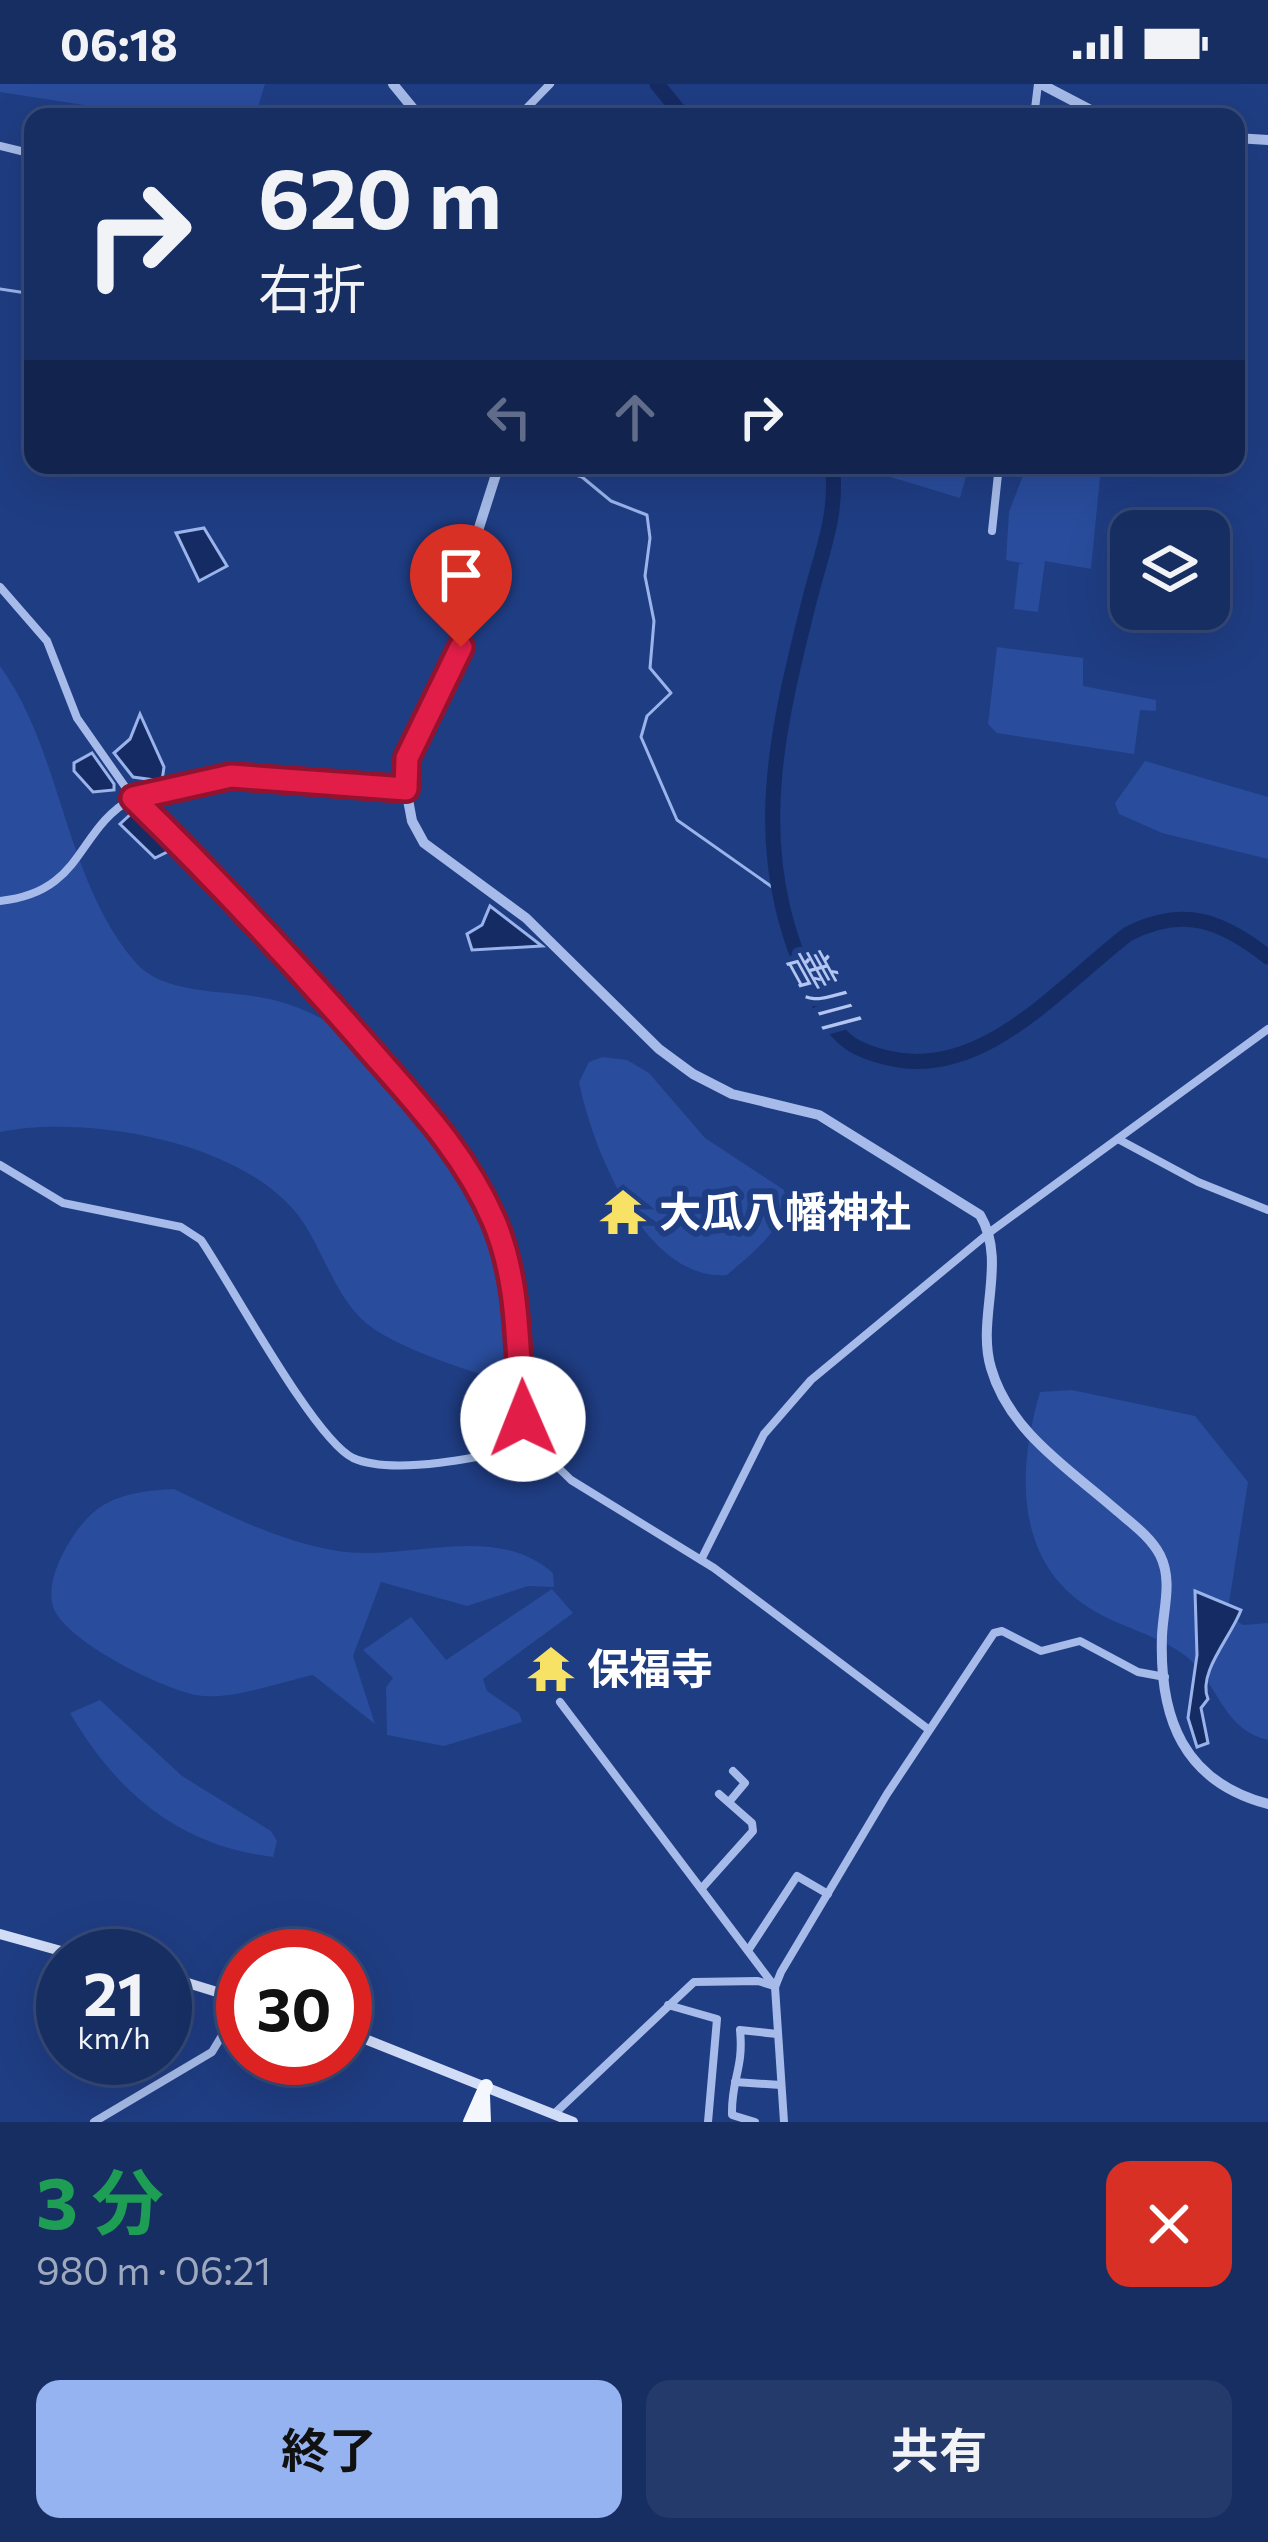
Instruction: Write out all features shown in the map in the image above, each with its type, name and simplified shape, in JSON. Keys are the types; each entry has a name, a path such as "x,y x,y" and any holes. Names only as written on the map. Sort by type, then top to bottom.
{"highway":[{"path":"470,2122 484,2091"},
{"path":"484,2091 484,2122"}],"main road":[{"path":"0,1934 36,1944"},
{"path":"372,2043 484,2091 573,2122"}],"street":[{"path":"393,84 413,108"},
{"path":"527,108 550,84"},
{"path":"1040,84 1084,108"},
{"path":"496,474 476,537 461,647 407,758 412,821 424,843 526,918 659,1048 732,1094 819,1115 980,1215 990,1232 990,1365 1012,1419 1159,1553 1166,1572 1165,1677 1176,1728 1193,1766 1226,1790 1268,1804"},
{"path":"992,531 998,474"},
{"path":"0,587 47,641 77,718 133,798 220,883 456,1151 495,1223 505,1253 519,1319 523,1419 535,1445 571,1480 700,1560 928,1729"},
{"path":"0,901 30,898 67,874 133,798 231,776 406,789"},
{"path":"700,1560 780,1412 990,1232 1268,1029"},
{"path":"1117,1138 1198,1182 1268,1210"},
{"path":"0,1165 82,1210 190,1231 233,1287 324,1432 354,1458 391,1465 535,1445"},
{"path":"784,2122 775,1987 928,1729 998,1631 1041,1651 1080,1641 1138,1672 1165,1677"},
{"path":"560,1702 775,1987"},
{"path":"729,1802 746,1783 733,1771"},
{"path":"702,1888 753,1831 752,1823 719,1794"},
{"path":"749,1949 797,1876 827,1894"},
{"path":"554,2114 694,1982 708,1979 775,1987"},
{"path":"667,2004 717,2019 707,2122"},
{"path":"755,2122 732,2115 735,2082 744,2066 740,2030 777,2033"},
{"path":"94,2122 216,2045"},
{"path":"735,2082 782,2085"}],"shaded area":[{"path":"0,84 265,84 258,108 103,108 0,92"},
{"path":"881,474 967,474 960,498"},
{"path":"1024,474 1100,477 1091,569 1045,561 1038,612 1014,609 1019,564 1025,564 1006,560 1009,512"},
{"path":"204,528 227,566 199,581 176,533"},
{"path":"997,647 1083,658 1083,686 1156,700 1156,711 1140,710 1134,754 997,733 988,724"},
{"path":"0,666 38,737 93,894 136,963 164,982 274,1000 314,1015 387,1065 447,1134 492,1212 513,1267 520,1318 518,1386 417,1351 366,1323 338,1288 303,1222 278,1194 245,1172 207,1154 120,1131 36,1127 0,1132"},
{"path":"140,714 164,767 162,781 133,777 114,753 130,739"},
{"path":"92,753 114,790 93,792 74,771 74,763"},
{"path":"1145,761 1268,797 1268,859 1162,833 1119,814 1115,803"},
{"path":"133,812 171,850 155,858 120,824"},
{"path":"490,906 542,946 472,950 467,934 482,925"},
{"path":"602,1057 627,1060 649,1073 705,1138 784,1190 776,1226 727,1275 698,1271 671,1257 627,1206 596,1141 579,1082 589,1062"},
{"path":"1072,1390 1195,1416 1248,1482 1229,1603 1233,1618 1243,1625 1268,1623 1268,1740 1240,1726 1187,1657 1096,1612 1049,1569 1028,1514 1027,1453 1040,1392"},
{"path":"174,1489 274,1534 338,1551 504,1549 553,1573 554,1587 528,1586 467,1606 381,1582 353,1656 375,1724 313,1675 229,1695 187,1693 144,1676 78,1636 54,1609 51,1597 62,1556 95,1511 122,1497"},
{"path":"552,1589 573,1613 483,1679 487,1691 519,1713 522,1722 444,1746 387,1735 386,1687 393,1678 363,1650 411,1617 446,1660"},
{"path":"1195,1591 1241,1610 1207,1678 1208,1699 1201,1708 1208,1743 1197,1747 1188,1718 1197,1655"},
{"path":"100,1700 182,1776 271,1831 277,1841 273,1857 208,1841 154,1810 130,1790 70,1713"}],"waterway":[{"name":"善川","path":"657,84 677,108"},
{"path":"0,289 24,293"},
{"path":"572,474 611,501 647,515 650,538 645,576 654,621 650,668 671,693 647,716 641,737 677,820 775,889"},
{"name":"善川","path":"833,474 831,516 785,707 773,809 783,909 799,960 836,1031 858,1048 888,1058 922,1061 955,1056 1017,1025 1128,934 1166,921 1184,919 1218,926 1268,957"}],"place":[{"name":"大瓜八幡神社","path":"623,1212"},
{"name":"保福寺","path":"551,1669"}],"route":[{"path":"461,647 407,758 406,789 231,776 133,798 220,883 456,1151 495,1223 505,1253 519,1319 523,1419"}]}
